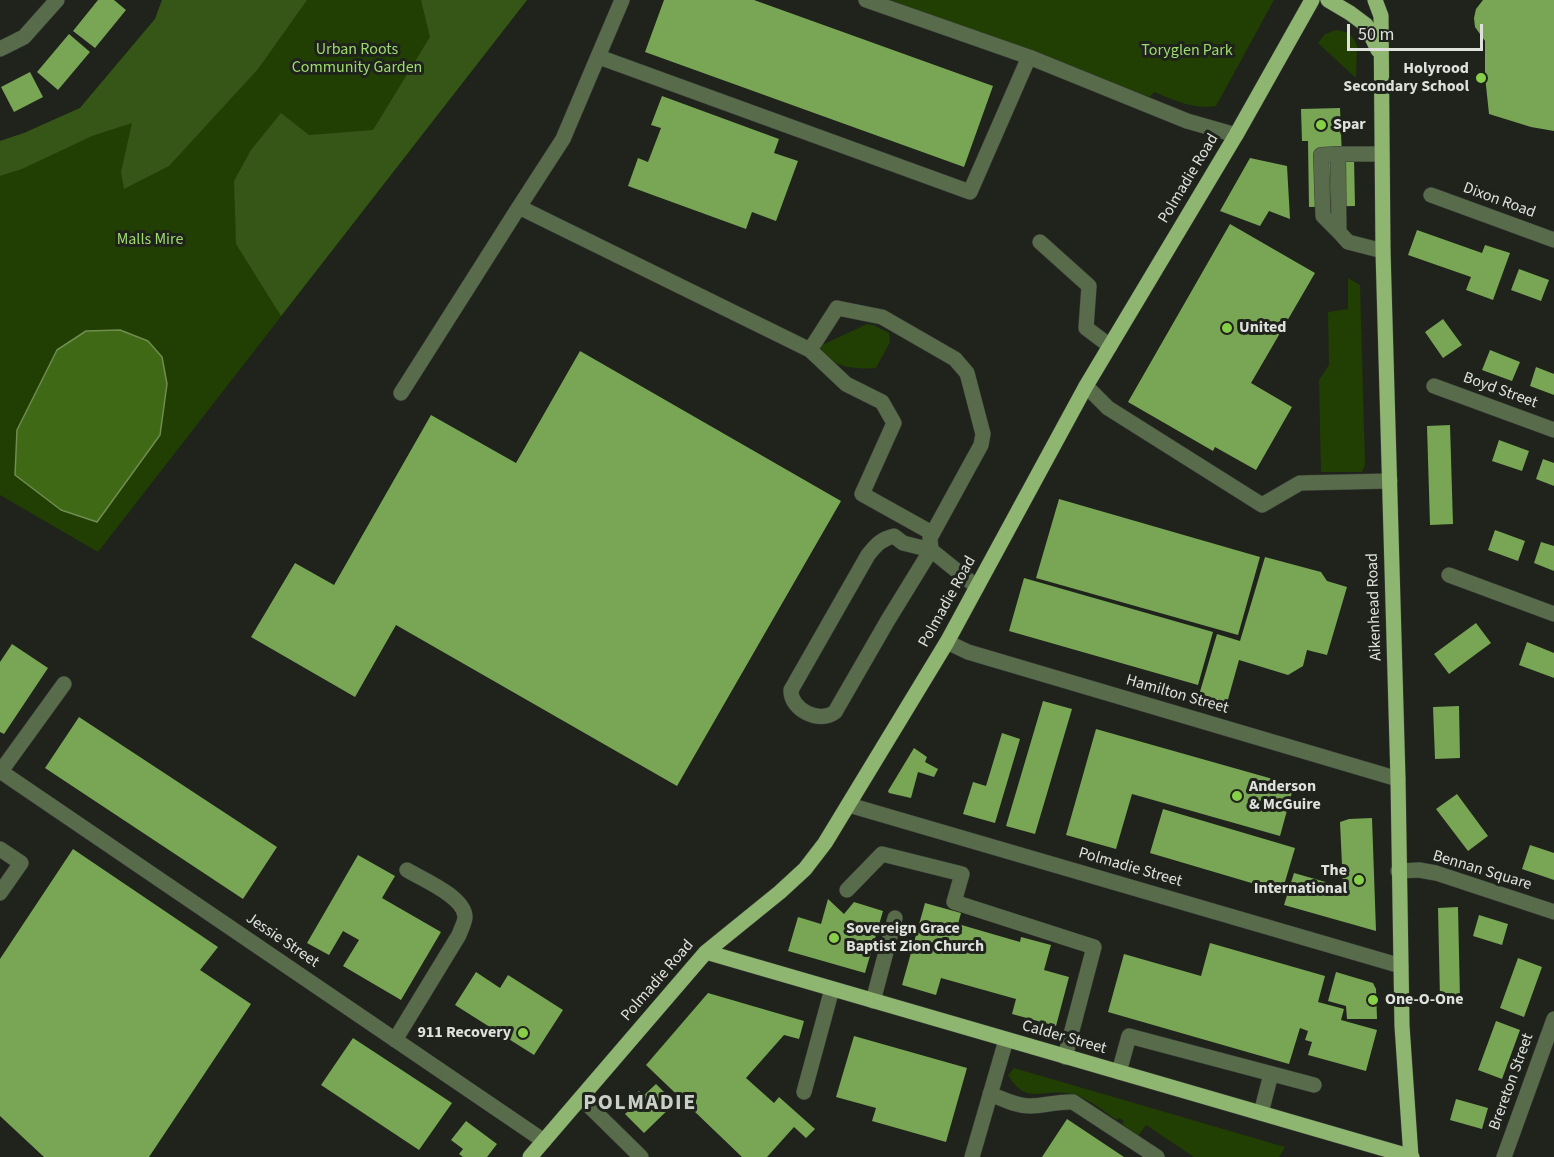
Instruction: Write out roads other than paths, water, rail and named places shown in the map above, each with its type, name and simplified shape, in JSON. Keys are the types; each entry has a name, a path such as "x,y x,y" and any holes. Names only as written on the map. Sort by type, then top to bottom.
{"main road":[{"name":"Polmadie Road","path":"530,1157 706,952 756,914 805,869 825,843 947,642 1086,386 1236,135 1312,0"},
{"name":"Aikenhead Road","path":"1328,0 1366,25 1380,56"},
{"name":"Aikenhead Road","path":"1375,0 1380,16 1383,251 1398,779 1402,1026 1411,1157"},
{"name":"Calder Street","path":"706,952 1411,1157"}],"street":[{"path":"0,49 24,37 57,0"},
{"path":"401,393 563,139 622,0"},
{"path":"866,0 1029,57 1158,111 1236,135"},
{"path":"599,57 970,192 1029,57"},
{"path":"1381,154 1338,154 1339,232 1348,242 1383,251"},
{"name":"Dixon Road","path":"1431,195 1554,240"},
{"path":"519,207 810,350 846,384 882,402 894,423 862,494 932,533"},
{"path":"1040,242 1089,286 1086,328 1110,346"},
{"path":"810,350 837,308 882,317 955,359 967,373 983,434 981,445 932,533 931,550 835,712 829,717 815,717 793,702 791,690 868,555 884,538 894,536 903,543 931,550 978,587"},
{"path":"1086,386 1108,408 1262,505 1299,483 1390,481"},
{"name":"Boyd Street","path":"1434,386 1554,430"},
{"path":"1449,575 1554,614"},
{"name":"Hamilton Street","path":"947,642 968,652 1398,779"},
{"path":"0,771 64,684"},
{"name":"Jessie Street","path":"0,771 544,1141"},
{"name":"Polmadie Street","path":"849,805 1401,966"},
{"path":"0,849 21,863 0,893"},
{"path":"847,890 882,854 962,874 954,902 1094,947 1065,1057"},
{"path":"395,1040 459,934 466,918 463,906 453,897 406,870"},
{"name":"Bennan Square","path":"1398,871 1436,873 1554,912"},
{"path":"873,1001 895,918"},
{"path":"804,1092 832,989"},
{"name":"Brereton Street","path":"1504,1157 1554,1019"},
{"path":"1119,1072 1128,1036 1314,1085"},
{"path":"972,1157 1005,1040"},
{"path":"1261,1113 1271,1074"},
{"path":"990,1094 1015,1104 1030,1106 1060,1101 1073,1102 1157,1157"},
{"path":"582,1098 641,1157"}],"place":[{"name":"Holyrood Secondary School","path":"1481,78"},
{"name":"Spar","path":"1321,125"},
{"name":"United","path":"1227,328"},
{"name":"Anderson & McGuire","path":"1237,796"},
{"name":"The International","path":"1359,880"},
{"name":"Sovereign Grace Baptist Zion Church","path":"834,938"},
{"name":"One-O-One","path":"1373,1000"},
{"name":"911 Recovery","path":"523,1033"}],"district":[{"name":"POLMADIE","path":"640,1104"}],"park label":[{"name":"Toryglen Park","path":"1187,51"},
{"name":"Urban Roots Community Garden","path":"357,59"},
{"name":"Malls Mire","path":"150,240"}]}
